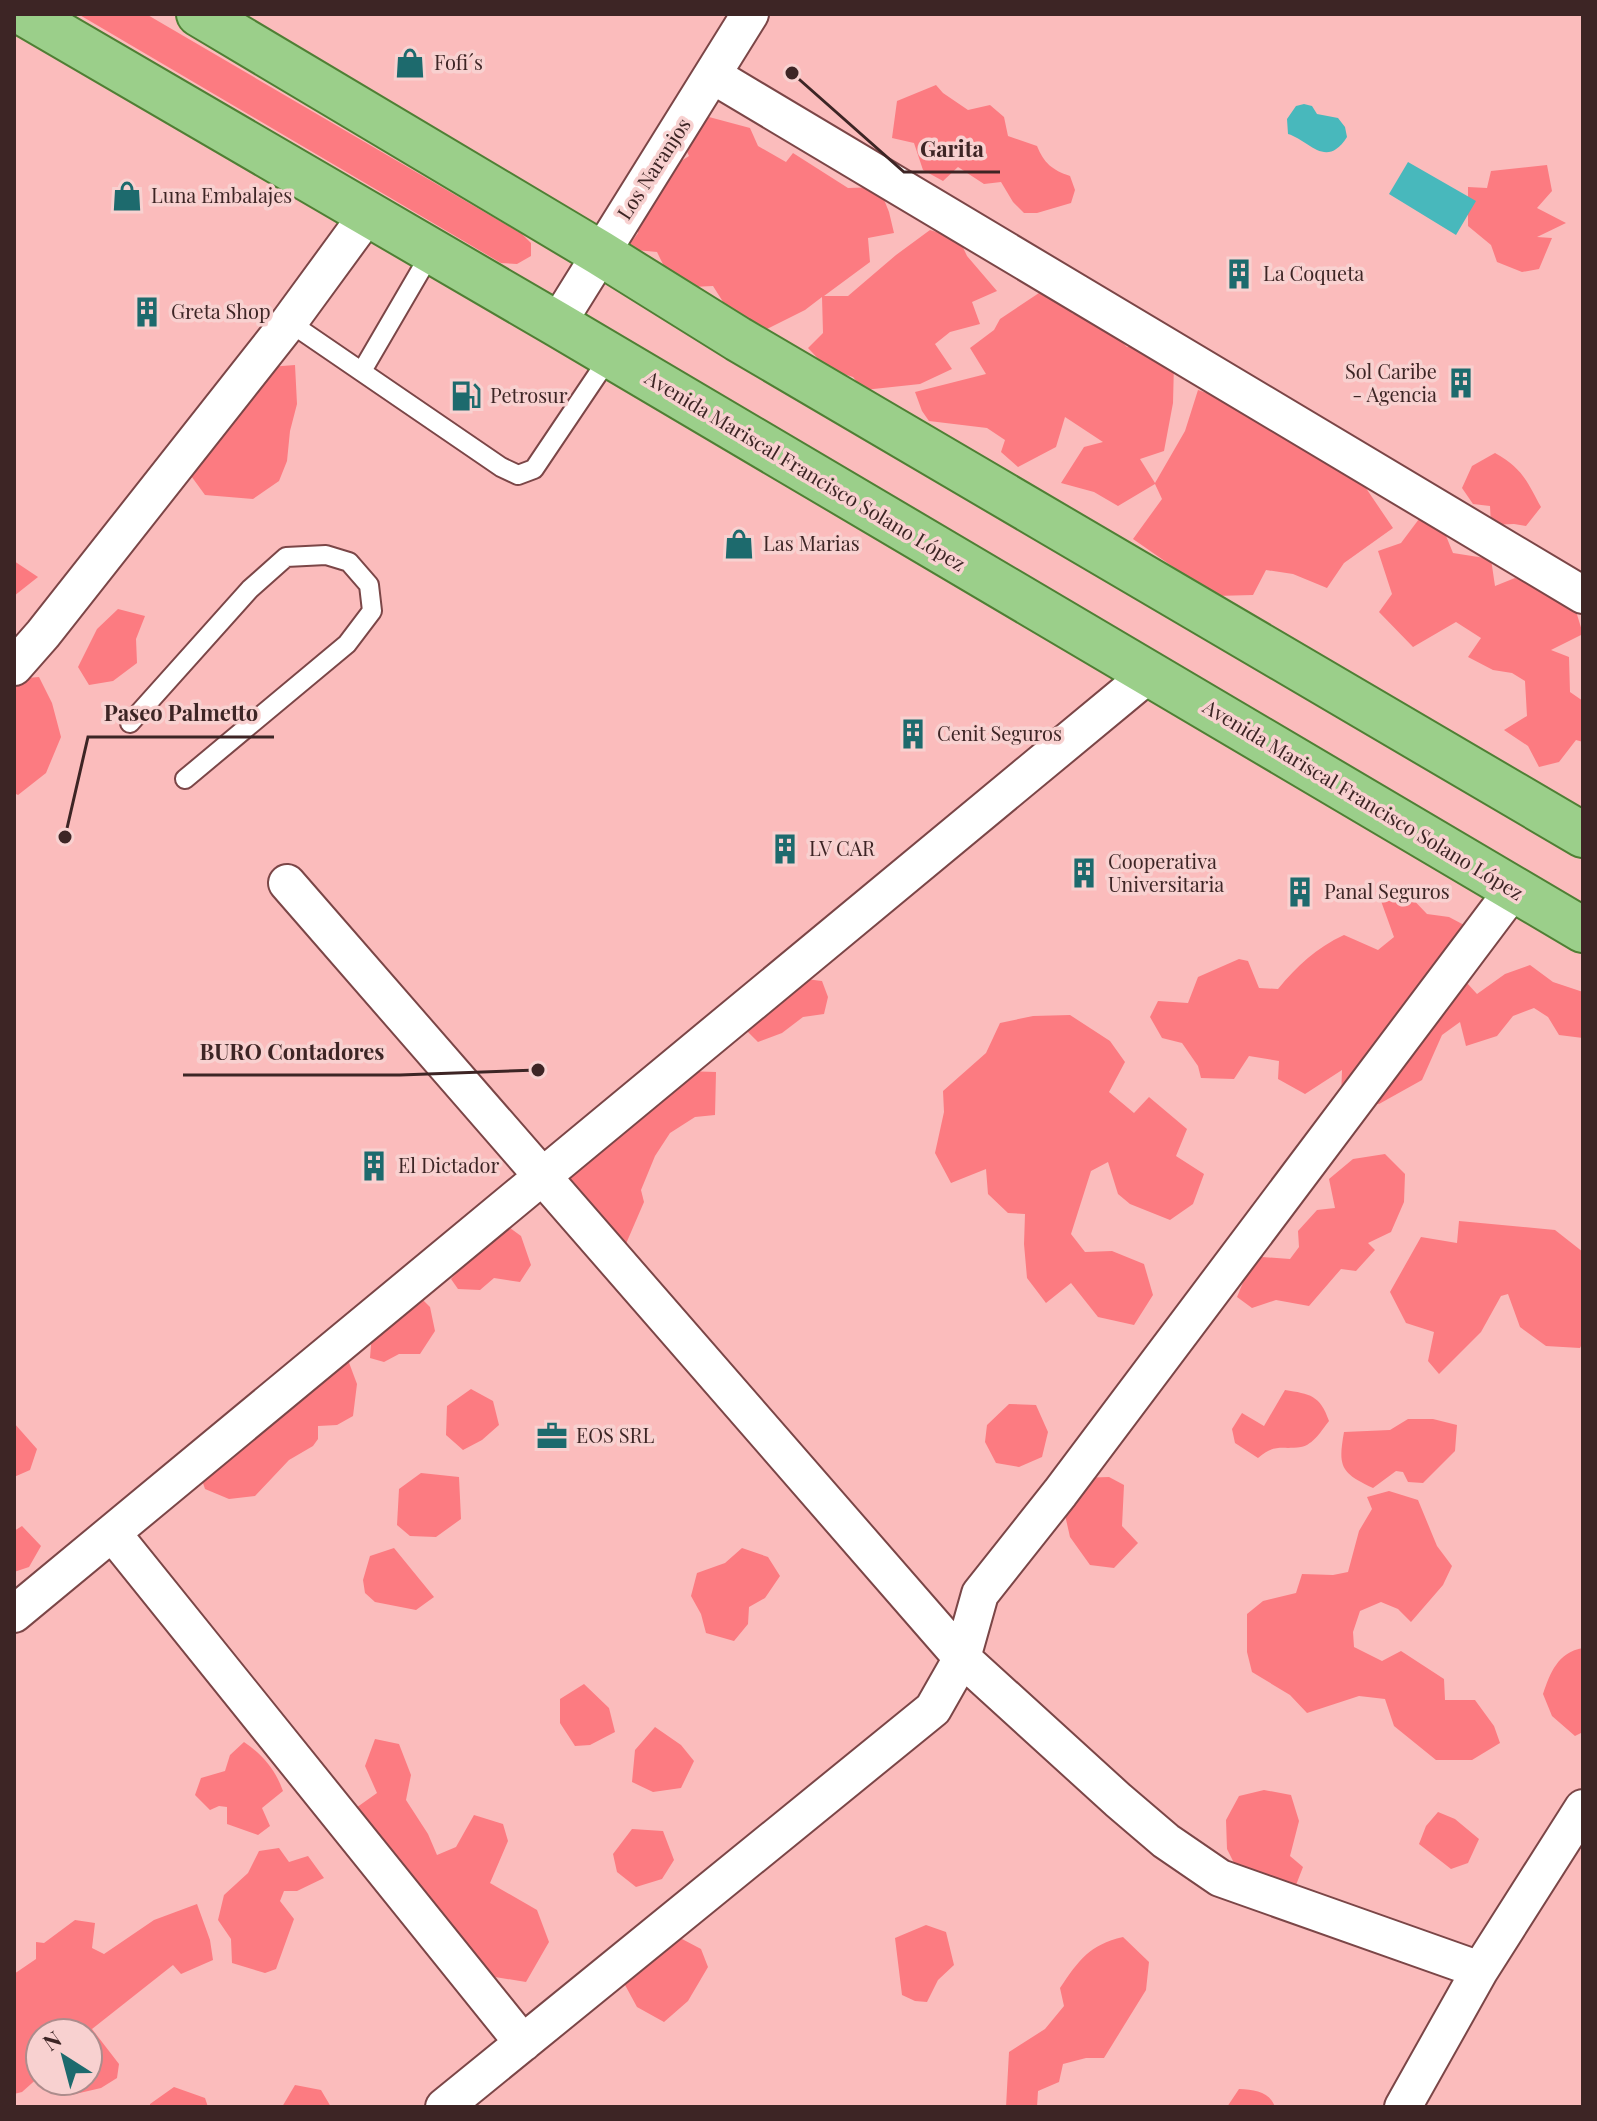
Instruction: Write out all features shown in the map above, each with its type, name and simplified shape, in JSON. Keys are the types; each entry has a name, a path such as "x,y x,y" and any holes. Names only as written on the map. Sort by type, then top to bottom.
{"main road":[{"name":"Avenida Mariscal Francisco Solano López","path":"25,14 1583,930"},
{"path":"199,14 738,339 1583,835"}],"street":[{"name":"Los Naranjos","path":"557,324 750,14"},
{"path":"714,76 1583,595"},
{"path":"14,667 289,322 368,214"},
{"path":"14,1614 1149,674"},
{"path":"287,883 962,1658 1130,1811 1166,1841 1220,1878 1480,1970"},
{"path":"444,2107 933,1709 962,1658 980,1594 1060,1493 1514,889"},
{"path":"113,1534 523,2043"},
{"path":"1403,2107 1480,1970 1583,1808"}],"lane":[{"path":"362,371 432,251"},
{"path":"289,322 501,467 518,475 534,469 610,356"},
{"path":"130,723 250,589 286,557 326,555 349,562 369,585 372,611 347,644 185,779"}],"shaded area":[{"path":"78,14 146,14 522,234 531,243 531,256 517,264 501,263"},
{"path":"936,85 968,110 990,105 1004,117 1008,136 1037,146 1049,165 1070,176 1075,190 1071,203 1037,213 1024,213 1001,182 984,184 958,167 943,181 923,170 914,143 892,138 897,101"},
{"path":"709,117 750,128 758,146 786,162 793,153 848,188 879,187 894,233 868,238 870,262 824,296 848,296 930,230 959,239 967,256 997,291 972,302 980,324 950,332 935,344 952,369 920,384 864,390 853,377 828,369 808,348 823,333 822,297 805,310 763,331 732,316 713,286 689,287 676,283 667,273 657,252 626,249 638,233 635,218 652,207 652,190 689,156 683,143"},
{"path":"1547,165 1552,191 1537,208 1566,223 1537,237 1552,238 1539,269 1522,272 1497,262 1491,245 1468,226 1468,187 1487,188 1491,171"},
{"path":"1042,291 1061,301 1073,314 1090,311 1127,347 1158,341 1174,363 1173,403 1164,451 1140,459 1155,483 1185,431 1198,390 1227,400 1355,472 1393,528 1344,563 1327,588 1293,574 1266,570 1253,595 1215,596 1133,539 1162,499 1155,484 1118,506 1094,492 1061,483 1084,447 1103,442 1065,417 1056,447 1018,467 1001,452 1005,440 987,428 929,421 915,392 986,374 970,348 994,330 1000,319"},
{"path":"295,365 297,404 287,461 279,481 253,499 205,495 186,469 256,368"},
{"path":"1495,453 1518,470 1541,507 1526,526 1491,525 1490,506 1473,504 1462,488 1472,466"},
{"path":"1422,515 1442,526 1453,553 1491,559 1495,586 1515,578 1542,584 1575,608 1583,634 1551,650 1569,657 1570,692 1583,701 1583,742 1576,740 1559,762 1539,767 1528,746 1504,730 1527,716 1525,681 1468,657 1481,638 1456,622 1413,647 1379,612 1392,594 1378,551 1401,543"},
{"path":"14,561 38,577 14,596"},
{"path":"118,609 145,616 136,639 137,663 113,681 89,685 78,667 97,629"},
{"path":"39,677 52,703 61,737 46,773 18,795 14,793 14,679"},
{"path":"1405,891 1427,914 1449,917 1481,934 1487,955 1467,983 1477,994 1505,974 1530,965 1553,982 1583,992 1583,1038 1559,1035 1548,1017 1534,1008 1513,1016 1497,1036 1466,1046 1460,1022 1442,1035 1422,1080 1379,1104 1341,1099 1342,1070 1305,1094 1278,1079 1279,1061 1249,1056 1234,1079 1201,1078 1198,1066 1182,1043 1162,1038 1150,1017 1158,1001 1188,1003 1198,977 1239,959 1248,961 1259,988 1278,989 1308,958 1344,935 1378,950 1394,937 1381,901"},
{"path":"806,979 822,981 828,997 824,1014 803,1017 782,1033 758,1042 744,1028"},
{"path":"1070,1015 1110,1041 1125,1062 1109,1092 1134,1113 1149,1097 1187,1129 1176,1156 1204,1174 1193,1204 1170,1220 1130,1204 1118,1194 1108,1162 1091,1171 1071,1234 1085,1252 1112,1251 1144,1264 1153,1295 1134,1325 1098,1317 1071,1283 1046,1303 1027,1278 1025,1214 1008,1213 988,1194 986,1169 951,1183 935,1153 944,1112 943,1091 986,1053 1000,1023 1033,1016"},
{"path":"683,1071 716,1072 715,1115 695,1117 670,1133 655,1156 641,1190 644,1202 622,1253 595,1263 576,1243 579,1229 568,1164"},
{"path":"1385,1154 1405,1174 1404,1202 1391,1232 1368,1243 1375,1250 1356,1271 1341,1269 1309,1306 1276,1300 1252,1308 1237,1297 1249,1268 1262,1257 1290,1259 1299,1247 1298,1231 1317,1210 1335,1208 1329,1179 1353,1159"},
{"path":"1459,1221 1555,1230 1583,1252 1583,1342 1580,1348 1546,1346 1520,1327 1508,1294 1501,1296 1481,1332 1439,1374 1428,1361 1434,1332 1406,1323 1390,1292 1421,1237 1457,1243"},
{"path":"502,1222 521,1236 531,1265 520,1282 494,1278 480,1290 458,1289 451,1279"},
{"path":"415,1292 430,1307 435,1331 420,1354 399,1354 384,1362 370,1358 372,1333"},
{"path":"348,1360 357,1384 353,1416 337,1425 318,1426 318,1439 313,1446 289,1460 255,1496 229,1499 205,1489 200,1474"},
{"path":"471,1389 493,1401 499,1425 482,1440 463,1450 446,1435 447,1406"},
{"path":"1285,1390 1313,1397 1322,1406 1329,1421 1317,1437 1305,1446 1274,1449 1258,1458 1235,1443 1232,1429 1242,1413 1264,1426"},
{"path":"1009,1404 1036,1405 1048,1432 1042,1457 1019,1467 996,1463 985,1442 987,1425"},
{"path":"1408,1419 1433,1419 1457,1425 1455,1451 1423,1483 1408,1482 1403,1472 1396,1471 1373,1488 1348,1473 1341,1453 1344,1432 1390,1430"},
{"path":"14,1423 37,1449 30,1470 14,1477"},
{"path":"421,1473 459,1477 461,1519 436,1537 410,1536 397,1525 399,1489"},
{"path":"1109,1477 1124,1485 1122,1526 1138,1543 1114,1568 1090,1565 1070,1537 1060,1493 1078,1478"},
{"path":"1389,1491 1418,1500 1437,1546 1452,1566 1443,1585 1411,1622 1398,1609 1381,1602 1360,1611 1353,1632 1354,1647 1382,1661 1401,1651 1444,1679 1445,1700 1475,1700 1494,1726 1500,1743 1472,1760 1436,1760 1394,1726 1385,1699 1359,1696 1307,1713 1290,1695 1252,1672 1247,1652 1247,1614 1263,1601 1296,1593 1302,1574 1348,1572 1359,1531 1372,1509 1367,1497"},
{"path":"22,1526 41,1546 29,1567 14,1572 14,1531"},
{"path":"394,1548 434,1597 416,1610 375,1602 365,1593 363,1580 370,1556"},
{"path":"742,1548 768,1557 780,1576 765,1598 749,1607 748,1624 734,1641 706,1633 701,1614 691,1596 697,1573 725,1563"},
{"path":"1583,1648 1583,1732 1575,1736 1552,1716 1543,1694 1552,1671 1561,1659"},
{"path":"584,1684 609,1708 615,1732 590,1745 575,1746 560,1723 560,1699"},
{"path":"655,1727 681,1745 694,1761 681,1788 653,1792 632,1782 635,1750"},
{"path":"375,1739 399,1744 411,1775 406,1800 428,1834 437,1855 456,1847 474,1815 503,1824 508,1841 490,1883 537,1910 549,1942 526,1982 483,1975 346,1815 377,1793 365,1766"},
{"path":"244,1742 268,1763 283,1791 262,1808 270,1826 258,1835 227,1824 227,1807 210,1810 195,1795 201,1778 225,1771 230,1755"},
{"path":"1264,1790 1291,1795 1299,1821 1290,1856 1303,1867 1296,1885 1270,1887 1239,1873 1227,1849 1226,1820 1239,1796"},
{"path":"1438,1812 1455,1819 1479,1839 1468,1863 1451,1869 1419,1844 1426,1826"},
{"path":"632,1829 663,1831 674,1860 662,1879 636,1887 617,1872 613,1854"},
{"path":"279,1848 289,1862 308,1856 324,1878 297,1891 284,1891 280,1901 294,1919 276,1969 265,1973 232,1963 231,1939 218,1920 224,1895 248,1873 259,1851"},
{"path":"197,1904 210,1940 213,1960 181,1974 173,1965 104,2020 104,2017 24,2017 24,2090 14,2094 14,1974 36,1959 36,1942 44,1943 75,1920 95,1923 92,1948 104,1954 154,1920"},
{"path":"926,1925 946,1932 954,1965 938,1980 927,2002 902,1995 895,1938"},
{"path":"665,1930 701,1949 708,1967 688,2001 664,2022 637,2007 625,1985 634,1948"},
{"path":"1123,1937 1149,1962 1146,1990 1104,2058 1086,2058 1063,2064 1059,2082 1038,2091 1037,2107 1006,2107 1009,2052 1045,2029 1064,2006 1060,1988 1086,1955 1101,1944"},
{"path":"104,2045 119,2064 117,2078 104,2086"},
{"path":"295,2085 321,2090 331,2107 282,2107"},
{"path":"174,2087 205,2098 208,2107 150,2107"},
{"path":"1239,2089 1265,2095 1275,2107 1227,2107"}],"water":[{"path":"1296,106 1312,106 1317,114 1338,118 1345,127 1347,137 1339,147 1325,152 1288,134 1287,119"},
{"path":"1408,162 1476,201 1456,235 1389,194"}],"place":[{"name":"Fofi´s","path":"410,63"},
{"name":"Garita","path":"792,73"},
{"name":"Luna Embalajes","path":"127,196"},
{"name":"La Coqueta","path":"1239,274"},
{"name":"Greta Shop","path":"147,312"},
{"name":"Sol Caribe - Agencia","path":"1461,383"},
{"name":"Petrosur","path":"466,396"},
{"name":"Las Marias","path":"739,544"},
{"name":"Cenit Seguros","path":"913,734"},
{"name":"Paseo Palmetto","path":"65,837"},
{"name":"LV CAR","path":"785,849"},
{"name":"Cooperativa Universitaria","path":"1084,873"},
{"name":"Panal Seguros","path":"1300,892"},
{"name":"BURO Contadores","path":"538,1070"},
{"name":"El Dictador","path":"374,1166"},
{"name":"EOS SRL","path":"552,1436"}]}
